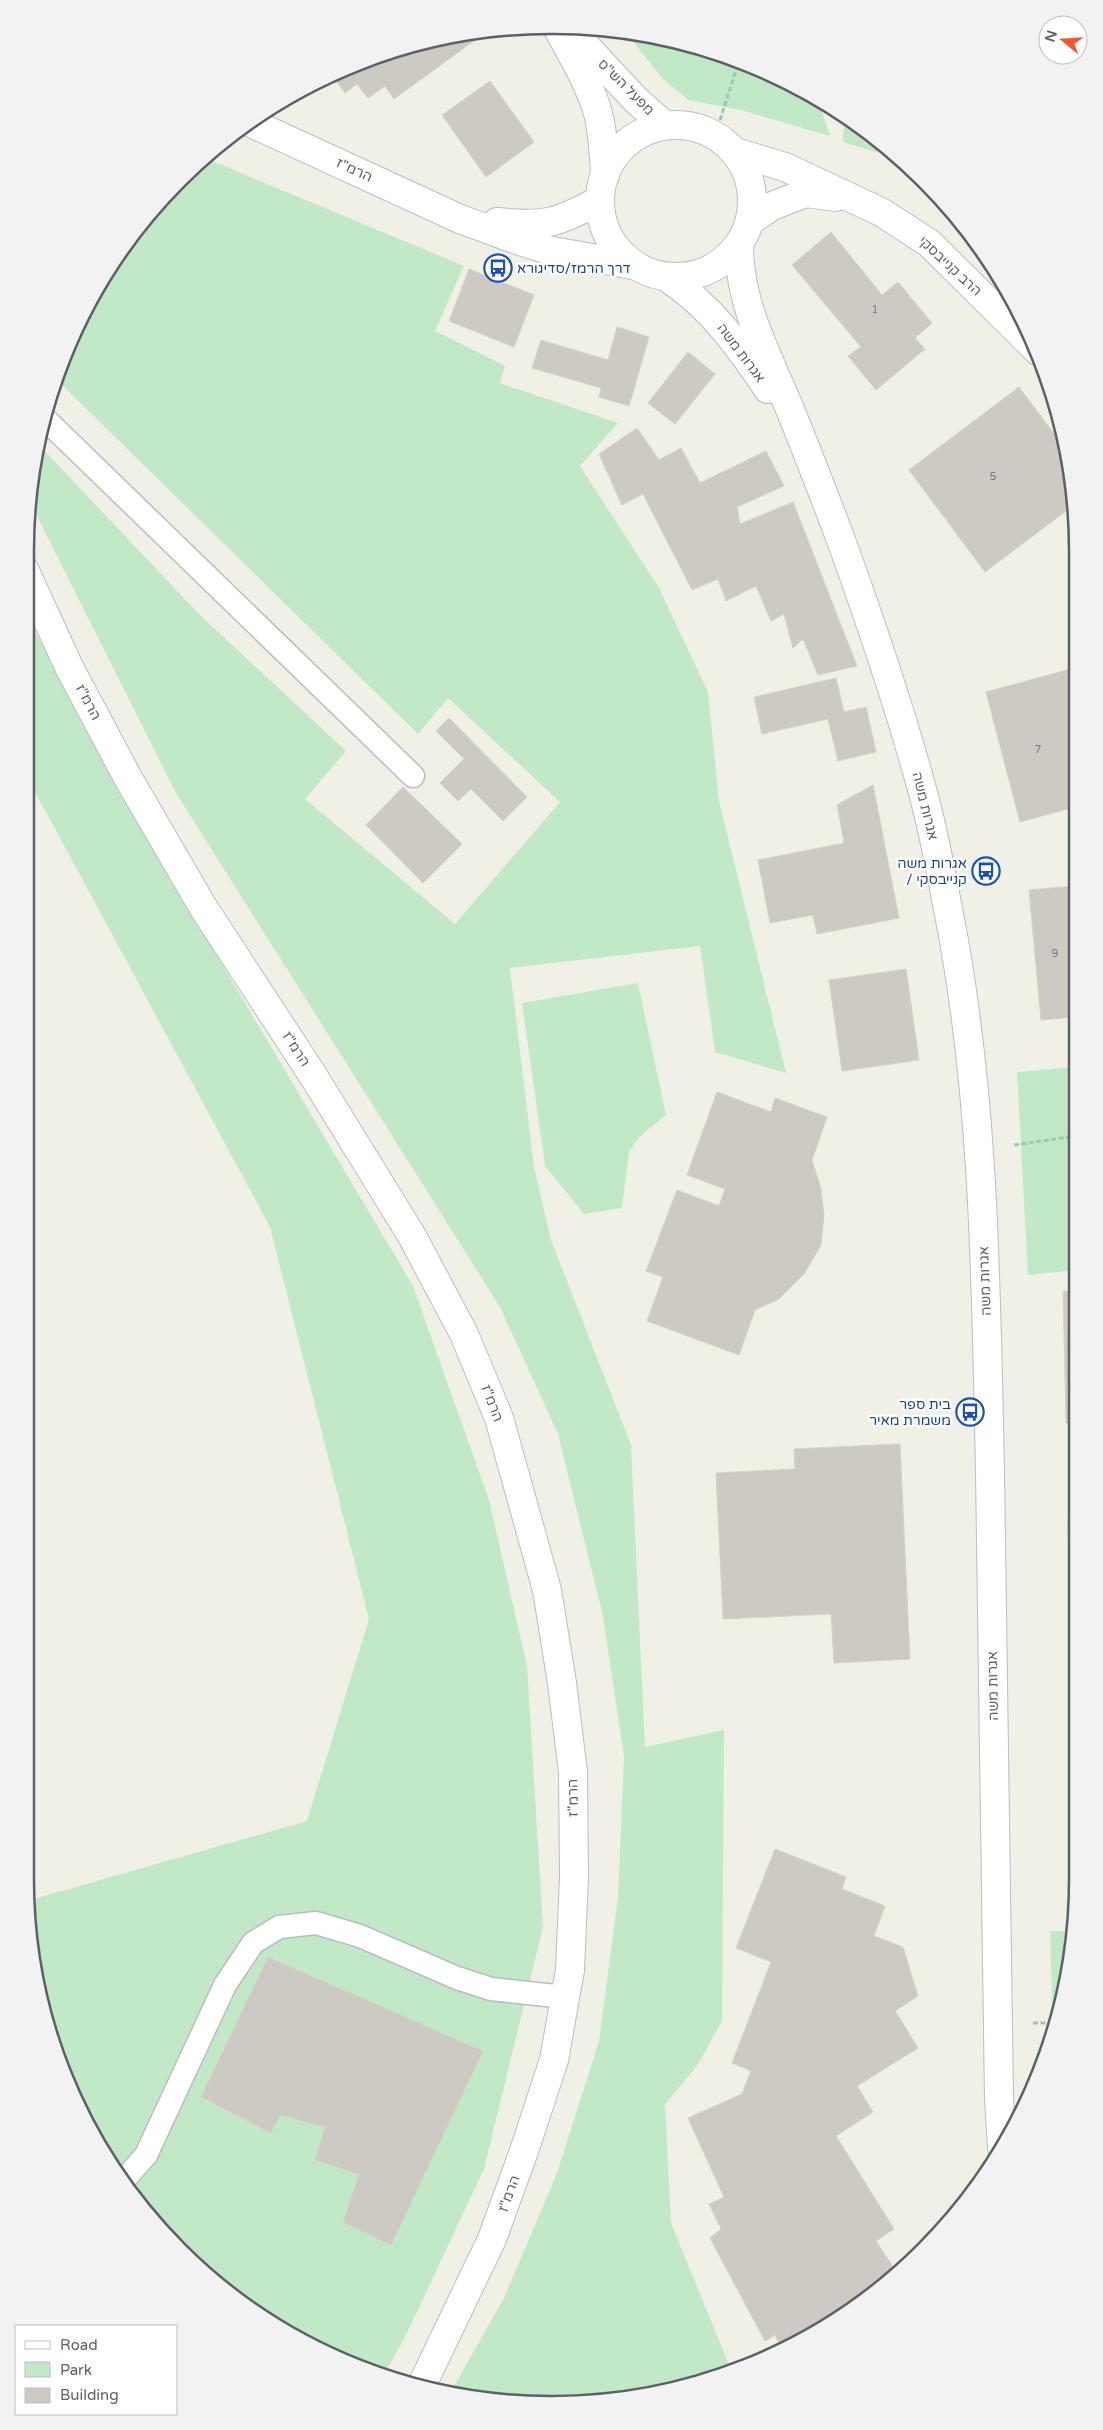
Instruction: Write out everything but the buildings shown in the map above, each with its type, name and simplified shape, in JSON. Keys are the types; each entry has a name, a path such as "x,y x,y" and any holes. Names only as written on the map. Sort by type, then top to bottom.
{"street":[{"name":"מפעל הש\"ס","path":"560,34 588,88 598,113 603,141 603,187"},
{"name":"מפעל הש\"ס","path":"575,35 635,99 664,125"},
{"path":"664,125 690,126 725,143 747,173 753,196 750,221 739,245 725,260 708,271 687,277 666,277 649,273 633,265 616,247 604,225 603,187 618,151 639,134 664,125"},
{"name":"הרמ\"ז","path":"257,126 460,219 552,251 633,265"},
{"name":"הרב קנייבסקי","path":"725,143 785,167 881,212 929,243 1022,336"},
{"name":"הרמ\"ז","path":"460,219 531,226 563,220 603,187"},
{"name":"הרב קנייבסקי","path":"750,221 772,206 806,193 850,198"},
{"name":"אגרות משה","path":"739,245 739,267 744,296 753,324 802,440 840,538 891,684 925,798 950,920 964,1010 980,1149 986,1298 999,2100 1001,2135"},
{"name":"אגרות משה","path":"666,277 688,291 707,309 744,353 802,440"},
{"name":"הרמ\"ז","path":"34,590 83,693 128,778 203,907 314,1077 412,1236 464,1334 499,1418 547,1590 562,1683 573,1772 574,1876 570,1970 554,2060 524,2152 492,2239 425,2381"},
{"name":"הרמ\"ז","path":"412,2377 451,2327"}],"lane":[{"path":"50,423 413,776"},
{"path":"128,2176 146,2155 225,1985 253,1943 278,1927 316,1923 360,1936 457,1978 491,1989 565,1997"}],"path":[{"path":"725,143 738,68"},
{"path":"980,1149 1069,1137"}],"green space":[{"path":"632,40 686,51 718,61 780,87 821,110 830,136 741,110 688,100 663,79"},
{"path":"844,124 878,150 876,152 843,142"},
{"path":"212,161 464,266 435,331 505,366 500,383 618,423 580,466 659,588 708,692 719,801 786,1073 715,1052 700,946 510,968 534,1167 551,1240 631,1445 645,1747 724,1730 722,2021 697,2066 665,2104 671,2223 729,2365 686,2379 619,2392 552,2396 518,2395 454,2387 504,2298 557,2173 599,2041 618,1897 624,1757 603,1616 558,1434 500,1307 176,793 36,512 44,450 201,616 346,751 305,799 455,924 560,802 448,698 418,734 61,384 87,323 121,264 162,210 185,185"},
{"path":"34,630 226,971 413,1286 489,1500 527,1666 543,1927 484,2169 407,2333 387,2370 323,2343 264,2309 210,2268 162,2220 121,2166 103,2137 73,2077 51,2013 38,1946 35,1899 307,1821 369,1619 270,1227 34,790"},
{"path":"638,983 666,1115 640,1136 629,1152 622,1208 584,1214 545,1166 522,1003"},
{"path":"1069,1068 1069,1271 1028,1275 1017,1072"},
{"path":"1050,1931 1066,1931 1065,1946 1052,2011"}],"place":[{"name":"דרך הרמז/סדיגורא","path":"498,268"},
{"name":"אגרות משה / קנייבסקי","path":"986,871"},
{"name":"בית ספר משמרת מאיר","path":"970,1412"}]}
